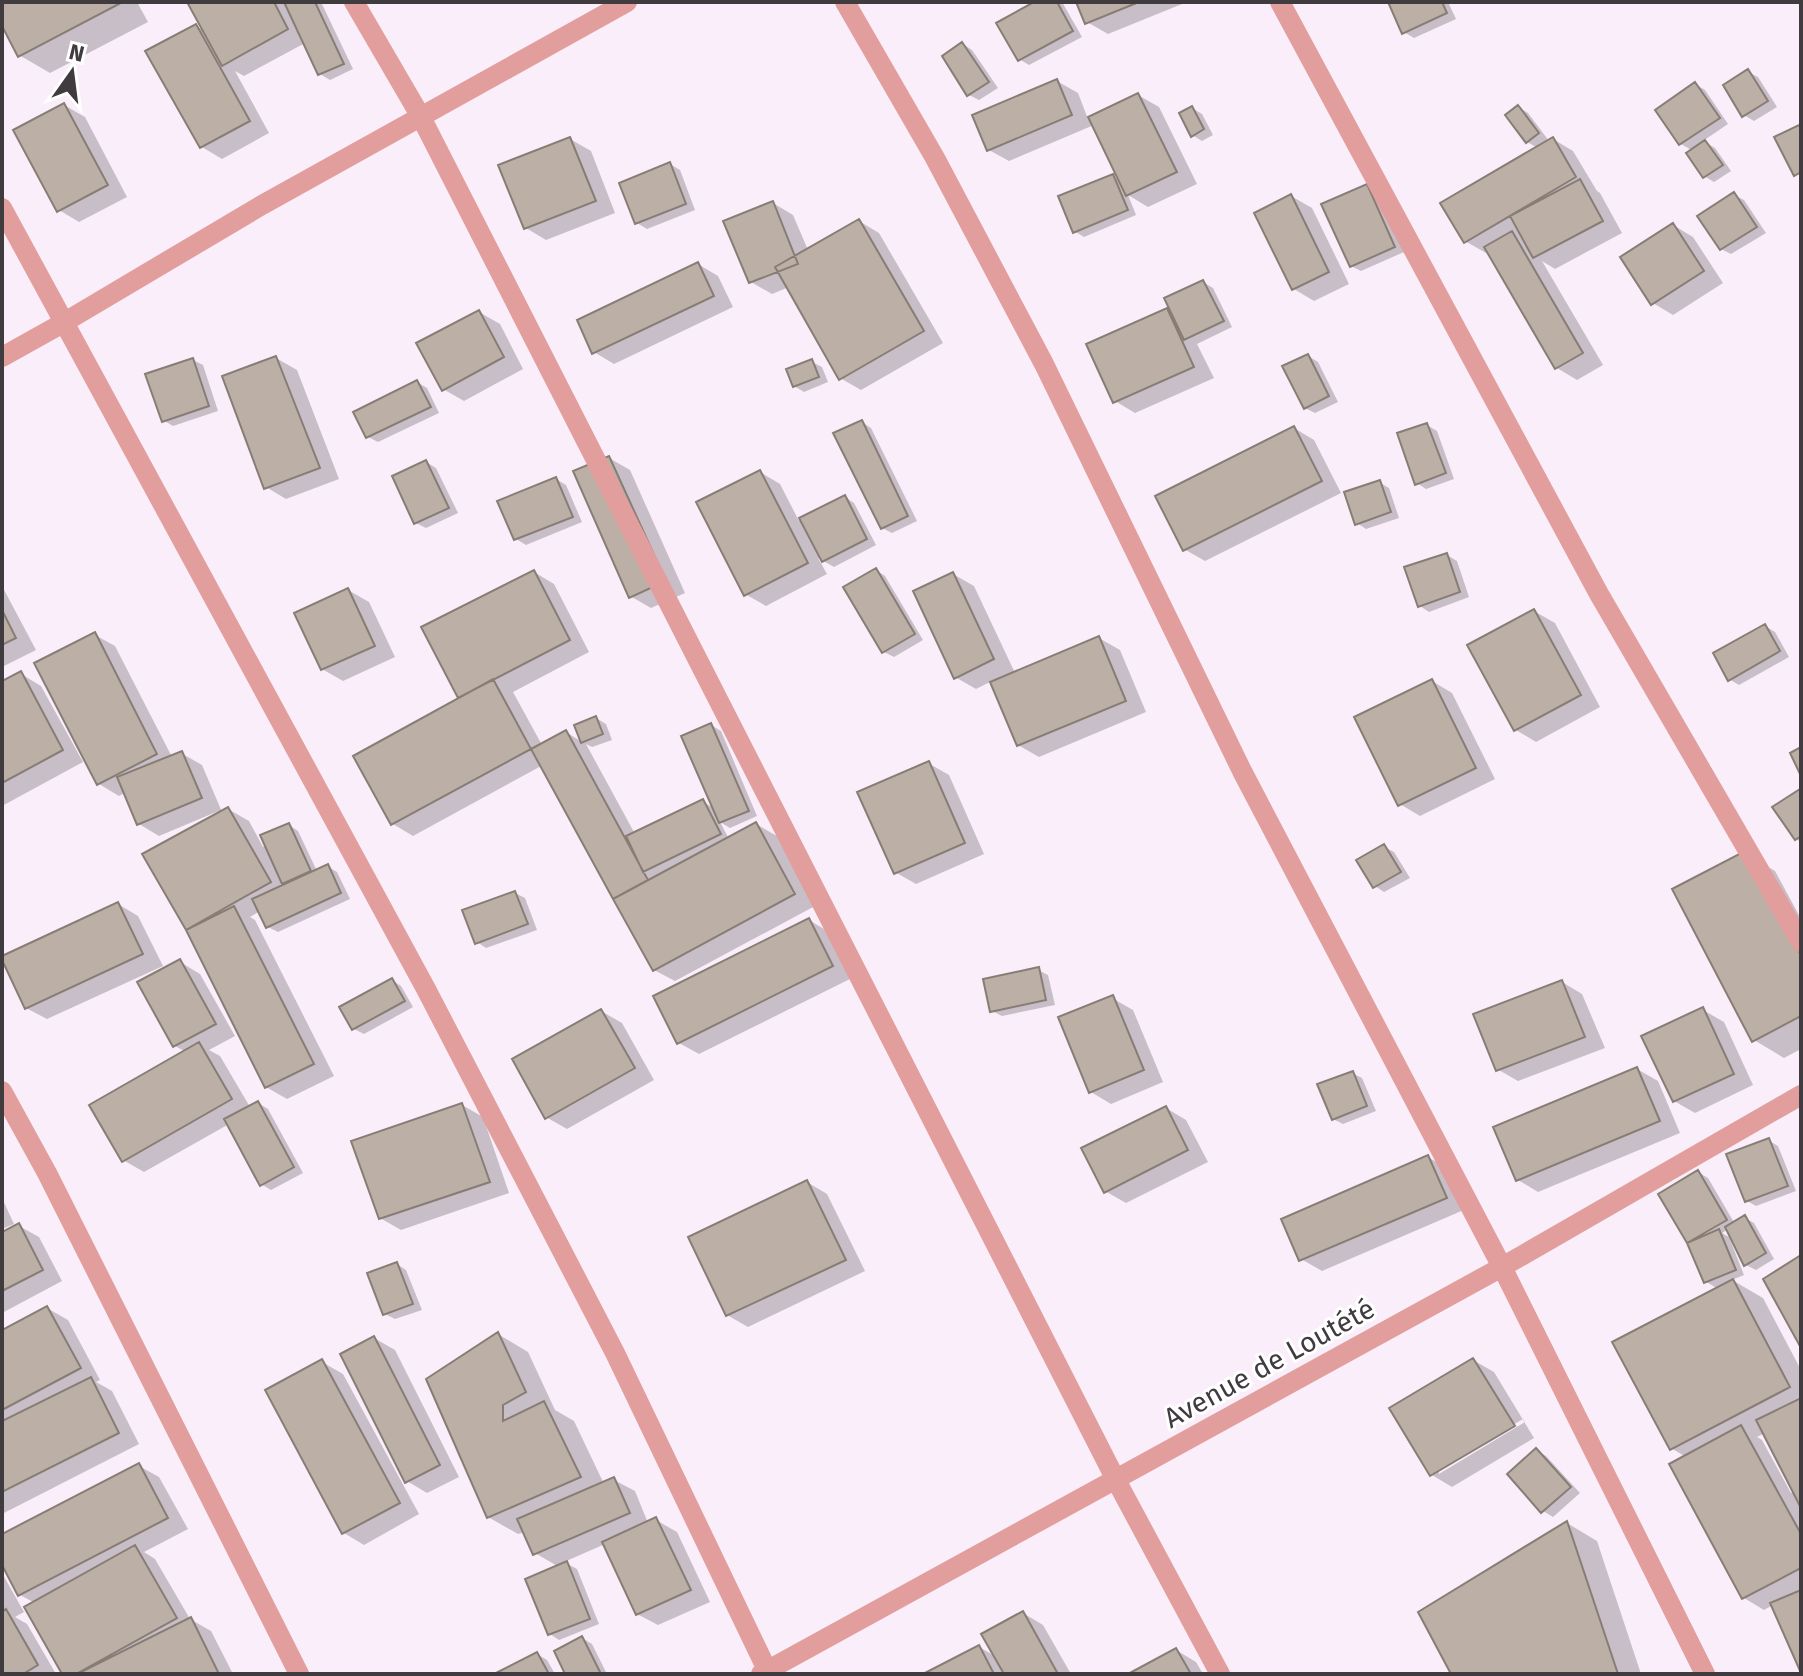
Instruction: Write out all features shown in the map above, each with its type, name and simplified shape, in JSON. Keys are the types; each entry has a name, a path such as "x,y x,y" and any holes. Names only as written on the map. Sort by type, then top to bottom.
{"street":[{"path":"354,2 421,117 1116,1480 1220,1674"},
{"path":"2,357 262,205 627,2"},
{"path":"845,2 935,158 1044,364 1242,771 1502,1267 1705,1674"},
{"path":"1280,2 1599,594 1801,942"},
{"path":"2,208 426,989 615,1353 766,1673"},
{"path":"2,1091 47,1173 299,1674"},
{"name":"Avenue de Loutété","path":"766,1673 1502,1267 1801,1095"}],"building":[{"path":"2,2 119,4 18,57 2,26"},
{"path":"187,2 274,2 288,29 222,66"},
{"path":"284,2 315,2 344,64 318,75"},
{"path":"1034,2 1057,2 1073,31 1018,61 996,23"},
{"path":"1076,2 1139,2 1085,24"},
{"path":"1388,2 1442,2 1447,13 1402,34"},
{"path":"196,24 250,121 200,148 145,51"},
{"path":"962,42 989,82 967,96 942,56"},
{"path":"1748,69 1768,101 1742,117 1723,85"},
{"path":"1057,79 1072,115 987,151 972,115"},
{"path":"1695,82 1720,118 1679,145 1655,110"},
{"path":"1138,93 1177,172 1126,196 1088,117"},
{"path":"64,103 108,185 57,212 13,130"},
{"path":"1518,105 1539,133 1526,143 1505,115"},
{"path":"1192,106 1204,129 1191,137 1179,113"},
{"path":"1799,125 1801,172 1794,176 1774,137"},
{"path":"570,137 596,201 524,229 498,165"},
{"path":"1553,137 1576,177 1464,243 1440,203"},
{"path":"1705,140 1723,165 1703,178 1686,153"},
{"path":"670,162 686,204 635,224 619,183"},
{"path":"1113,174 1128,210 1073,233 1058,196"},
{"path":"1580,179 1603,221 1533,258 1510,216"},
{"path":"1367,184 1395,247 1350,267 1321,204"},
{"path":"1734,192 1757,227 1720,250 1697,216"},
{"path":"1291,194 1329,272 1292,290 1254,213"},
{"path":"773,201 798,264 749,283 723,221"},
{"path":"859,219 924,331 839,380 775,267"},
{"path":"1673,223 1704,271 1651,305 1620,257"},
{"path":"1512,231 1583,353 1555,369 1484,247"},
{"path":"698,262 714,296 592,354 577,320"},
{"path":"1203,280 1224,321 1184,340 1164,298"},
{"path":"1167,308 1194,367 1113,403 1086,344"},
{"path":"479,310 504,357 442,391 416,343"},
{"path":"1308,354 1329,396 1304,409 1282,366"},
{"path":"276,356 320,468 264,489 222,376"},
{"path":"193,358 209,406 162,422 145,374"},
{"path":"812,359 819,377 793,387 786,369"},
{"path":"417,380 431,407 366,438 353,412"},
{"path":"862,420 908,516 881,529 833,433"},
{"path":"1427,423 1446,473 1415,485 1397,433"},
{"path":"1294,426 1322,481 1183,551 1155,496"},
{"path":"609,456 666,581 629,598 573,471"},
{"path":"426,460 449,508 414,524 392,476"},
{"path":"760,470 808,563 744,596 696,502"},
{"path":"556,477 573,517 514,540 497,501"},
{"path":"1380,480 1391,512 1355,525 1344,492"},
{"path":"845,495 867,539 822,562 799,518"},
{"path":"1447,553 1460,592 1418,607 1404,567"},
{"path":"876,568 915,634 882,653 843,587"},
{"path":"534,570 570,640 458,698 421,627"},
{"path":"953,572 994,659 954,679 913,591"},
{"path":"348,588 375,646 321,670 294,613"},
{"path":"1534,609 1581,695 1514,731 1467,645"},
{"path":"2,610 16,638 2,645"},
{"path":"1765,624 1780,651 1728,681 1713,653"},
{"path":"95,632 157,754 97,785 34,663"},
{"path":"1099,636 1126,701 1017,746 990,682"},
{"path":"21,671 63,750 2,783 2,681"},
{"path":"493,679 531,749 391,825 353,756"},
{"path":"1432,679 1476,768 1398,806 1354,717"},
{"path":"596,716 603,734 581,743 574,725"},
{"path":"711,723 749,811 719,823 681,736"},
{"path":"566,730 648,880 613,899 531,749"},
{"path":"1801,747 1801,776 1790,753"},
{"path":"182,751 202,798 137,825 117,777"},
{"path":"929,761 965,843 894,874 857,792"},
{"path":"1800,789 1801,836 1795,840 1772,807"},
{"path":"703,799 721,834 643,872 626,836"},
{"path":"228,807 271,882 186,930 142,854"},
{"path":"756,822 795,894 653,971 613,899"},
{"path":"289,823 311,871 282,884 260,835"},
{"path":"1384,844 1401,872 1373,888 1356,860"},
{"path":"1745,851 1801,955 1801,1016 1752,1042 1672,889"},
{"path":"328,864 341,893 266,928 252,899"},
{"path":"515,891 528,924 475,944 462,910"},
{"path":"118,902 143,954 25,1009 2,956"},
{"path":"234,906 314,1064 265,1088 186,930"},
{"path":"809,918 833,966 677,1044 653,996"},
{"path":"180,959 216,1024 173,1047 137,982"},
{"path":"1039,967 1046,1000 990,1012 983,979"},
{"path":"392,978 405,1001 352,1030 339,1007"},
{"path":"1562,980 1585,1037 1496,1071 1473,1014"},
{"path":"1113,995 1144,1070 1089,1093 1058,1017"},
{"path":"1703,1007 1734,1074 1673,1102 1641,1036"},
{"path":"601,1009 635,1068 545,1119 512,1059"},
{"path":"199,1042 232,1099 122,1162 89,1105"},
{"path":"1637,1067 1660,1121 1516,1181 1493,1127"},
{"path":"1353,1071 1367,1106 1332,1120 1317,1084"},
{"path":"258,1101 294,1167 260,1186 224,1119"},
{"path":"462,1103 490,1182 379,1219 351,1141"},
{"path":"1166,1106 1188,1150 1104,1193 1081,1148"},
{"path":"1769,1138 1788,1186 1745,1202 1726,1154"},
{"path":"1428,1155 1447,1198 1299,1261 1281,1219"},
{"path":"1698,1170 1727,1220 1687,1243 1658,1194"},
{"path":"807,1180 846,1260 726,1316 688,1237"},
{"path":"1745,1215 1766,1253 1744,1266 1725,1227"},
{"path":"19,1223 43,1270 2,1291 2,1232"},
{"path":"1719,1229 1736,1270 1704,1283 1687,1243"},
{"path":"1801,1255 1801,1348 1763,1279"},
{"path":"397,1262 413,1304 383,1315 367,1273"},
{"path":"1733,1279 1790,1387 1670,1450 1612,1342"},
{"path":"47,1306 81,1368 2,1410 2,1330"},
{"path":"498,1332 526,1392 503,1405 503,1421 544,1401 581,1477 487,1518 426,1379"},
{"path":"374,1336 440,1465 405,1483 340,1354"},
{"path":"1473,1358 1515,1426 1430,1476 1389,1408"},
{"path":"322,1359 400,1503 342,1534 265,1390"},
{"path":"91,1377 119,1433 2,1492 2,1421"},
{"path":"1801,1398 1801,1508 1756,1420"},
{"path":"1741,1425 1801,1534 1801,1568 1742,1599 1669,1464"},
{"path":"1536,1448 1571,1487 1541,1513 1507,1474"},
{"path":"139,1463 168,1518 18,1596 2,1565 2,1534"},
{"path":"614,1477 630,1513 533,1555 517,1519"},
{"path":"656,1517 691,1590 636,1615 602,1542"},
{"path":"1567,1521 1618,1674 1451,1674 1418,1612"},
{"path":"135,1545 177,1618 76,1674 62,1674 24,1607"},
{"path":"567,1561 590,1619 548,1635 525,1579"},
{"path":"1801,1590 1801,1673 1770,1603"},
{"path":"6,1609 38,1665 23,1674 2,1674 2,1612"},
{"path":"1023,1611 1058,1674 1004,1674 981,1634"},
{"path":"191,1617 219,1674 77,1674"},
{"path":"582,1636 600,1672 565,1674 554,1651"},
{"path":"979,1645 994,1674 923,1674"},
{"path":"1176,1648 1191,1674 1128,1674"},
{"path":"537,1652 549,1674 494,1674"}]}
